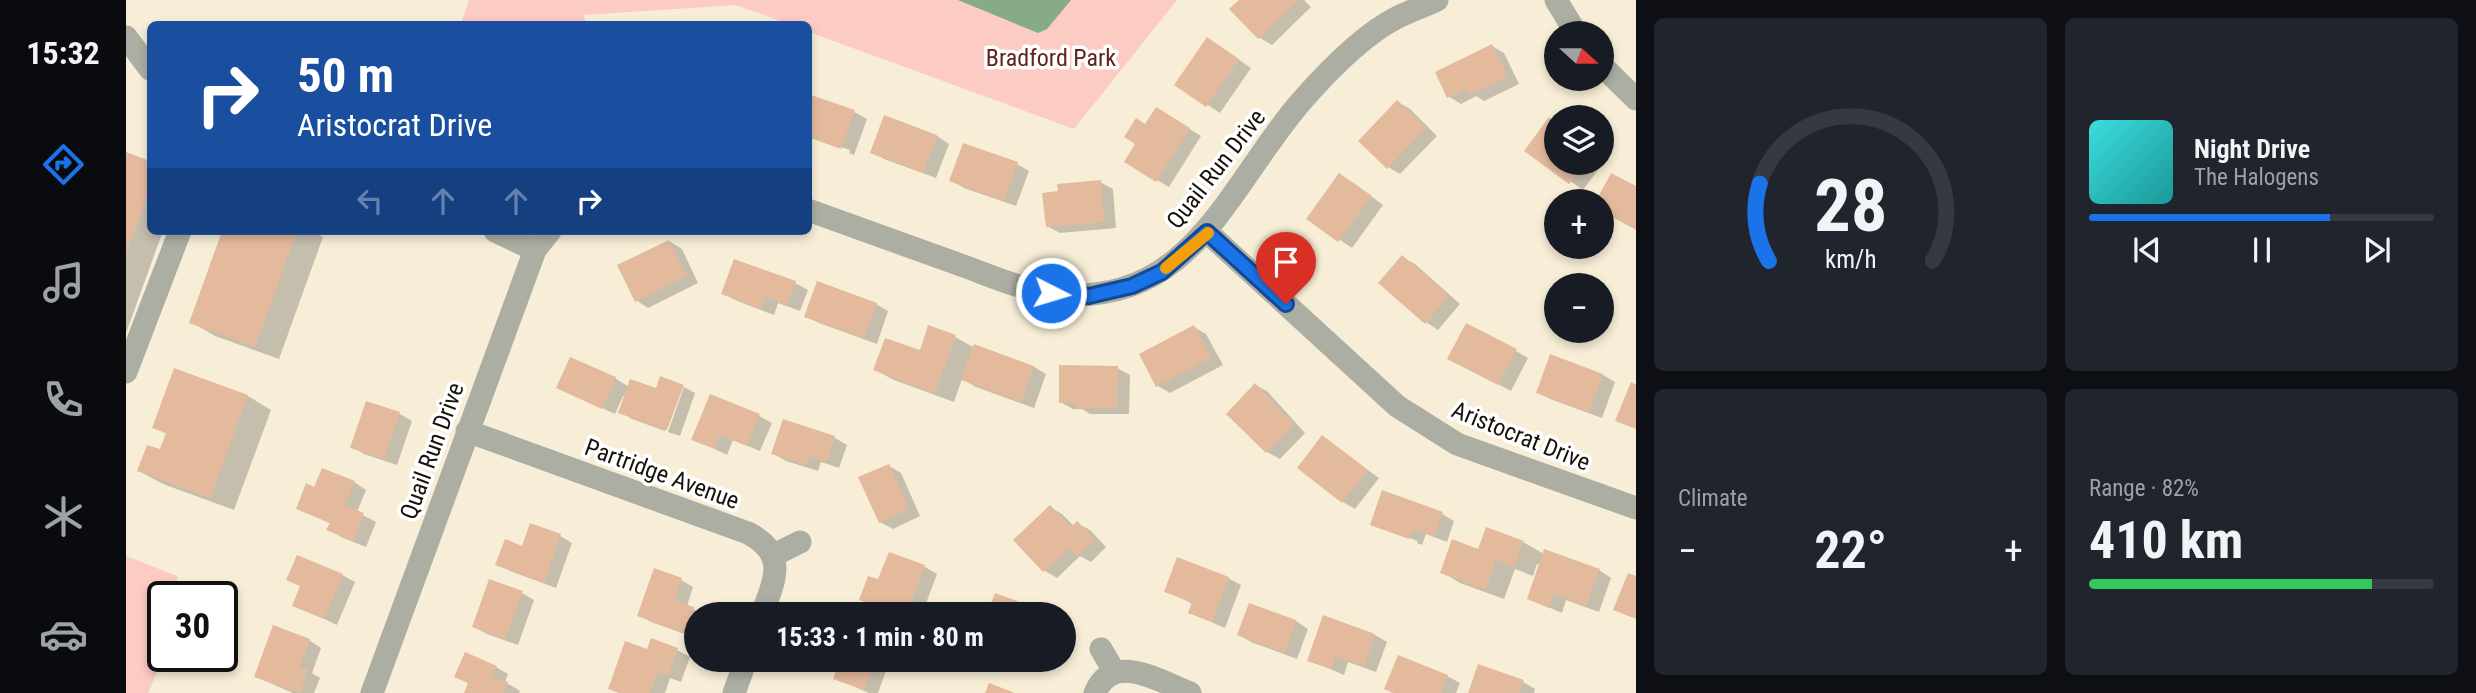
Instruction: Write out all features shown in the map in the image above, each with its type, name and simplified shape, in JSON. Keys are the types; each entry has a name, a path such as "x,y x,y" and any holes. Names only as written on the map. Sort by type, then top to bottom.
{"street":[{"name":"Quail Run Drive","path":"812,211 1010,283 1051,293 1089,296 1132,286 1162,272 1207,232 1298,106 1344,56 1396,18 1437,0"},
{"path":"1556,0 1569,21"},
{"path":"126,37 147,65"},
{"path":"1614,78 1636,99"},
{"name":"Aristocrat Drive","path":"1207,232 1397,406 1457,444 1636,508"},
{"path":"126,372 178,235"},
{"path":"503,235 535,250"},
{"name":"Quail Run Drive","path":"372,693 535,250 547,235"},
{"name":"Partridge Avenue","path":"467,431 748,533 763,541 774,555"},
{"path":"766,602 776,571 774,555 800,542"},
{"path":"1101,649 1114,671"},
{"path":"1095,693 1100,681 1114,671 1129,670 1190,693"},
{"path":"734,693 742,672"}],"green space":[{"name":"Bradford Park","path":"469,0 1177,0 1074,129 812,33 812,21 780,21 736,5 584,15 585,21 462,21"},
{"path":"126,556 177,576 177,581 147,581 147,672 157,672 148,693 126,693"}],"shaded area":[{"path":"958,0 1071,0 1047,29 1038,33"}],"building":[{"path":"1239,0 1299,0 1258,39 1229,9"},
{"path":"1207,37 1239,59 1206,107 1174,85"},
{"path":"1492,44 1508,77 1470,95 1466,88 1447,98 1435,72"},
{"path":"812,95 855,110 841,149 812,138"},
{"path":"1397,100 1426,128 1387,169 1358,141"},
{"path":"1156,107 1190,128 1156,182 1124,162 1135,144 1124,137 1136,118 1145,124"},
{"path":"884,115 937,135 923,173 870,153"},
{"path":"1544,124 1544,166 1524,151"},
{"path":"963,143 1018,162 1004,201 949,181"},
{"path":"126,152 147,160 147,195 126,254"},
{"path":"1339,173 1372,196 1338,242 1306,219"},
{"path":"1557,175 1576,175 1569,184"},
{"path":"1610,175 1614,175 1636,186 1636,230 1614,218 1614,189 1602,189"},
{"path":"1101,180 1104,222 1046,227 1042,193 1058,191 1057,184"},
{"path":"221,235 296,235 255,347 189,323"},
{"path":"669,240 687,276 635,302 617,265"},
{"path":"1402,255 1449,296 1425,324 1378,283"},
{"path":"734,259 796,281 787,305 766,297 761,309 721,294"},
{"path":"817,281 877,303 864,338 804,317"},
{"path":"1466,323 1517,349 1498,385 1447,359"},
{"path":"928,325 956,335 935,393 873,370 885,338 920,350"},
{"path":"1194,325 1212,358 1156,387 1139,354"},
{"path":"974,344 1034,366 1021,402 961,380"},
{"path":"1550,354 1603,374 1589,412 1536,393"},
{"path":"570,357 616,377 602,409 556,388"},
{"path":"1059,365 1118,366 1117,408 1076,408 1076,403 1059,403"},
{"path":"174,368 248,395 210,498 137,471 147,445 160,449 166,433 152,428"},
{"path":"660,376 684,385 667,430 618,413 630,379 656,388"},
{"path":"1631,382 1636,385 1636,429 1615,421"},
{"path":"1255,383 1294,425 1266,453 1226,414"},
{"path":"710,394 760,414 747,446 720,435 715,449 691,440"},
{"path":"366,401 400,412 384,459 350,448"},
{"path":"783,419 835,436 827,462 809,456 806,465 771,454"},
{"path":"1322,435 1368,470 1342,503 1297,468"},
{"path":"889,464 909,509 879,523 858,477"},
{"path":"322,468 355,481 345,505 364,513 353,541 326,530 330,523 296,509 306,483 314,487"},
{"path":"1382,490 1443,512 1434,536 1413,529 1409,539 1370,525"},
{"path":"1050,505 1071,527 1077,521 1095,539 1077,557 1069,548 1043,572 1013,540"},
{"path":"530,523 561,534 544,583 495,565 505,539 522,546"},
{"path":"1486,527 1524,541 1514,567 1496,560 1486,590 1440,573 1452,539 1478,549"},
{"path":"1544,549 1600,569 1586,606 1554,594 1549,608 1527,599"},
{"path":"889,552 925,565 911,602 859,600 868,576 878,579"},
{"path":"297,555 343,574 324,619 292,606 300,586 286,580"},
{"path":"1177,557 1229,577 1212,622 1188,613 1192,602 1164,592"},
{"path":"654,568 682,578 674,600 684,604 684,633 637,616"},
{"path":"1628,573 1636,576 1636,619 1613,610"},
{"path":"489,579 523,591 505,639 472,627"},
{"path":"995,593 1020,602 992,602"},
{"path":"1249,603 1296,620 1285,653 1237,635"},
{"path":"1323,615 1375,634 1364,666 1336,657 1331,669 1307,661"},
{"path":"273,625 310,639 300,666 308,669 300,693 254,677"},
{"path":"651,638 678,648 668,676 657,672 650,693 619,693 608,689 625,641 647,649"},
{"path":"465,652 497,666 492,676 508,682 504,693 464,693 468,683 454,677"},
{"path":"1398,655 1448,675 1441,693 1393,693 1384,689"},
{"path":"1478,664 1524,680 1519,693 1468,693"},
{"path":"836,672 871,672 864,690 833,679"},
{"path":"989,683 1015,693 985,693"}],"slow traffic":[{"path":"1166,268 1208,233"}],"route":[{"path":"1051,293 1089,296 1132,286 1162,272 1207,232 1286,304"}]}
